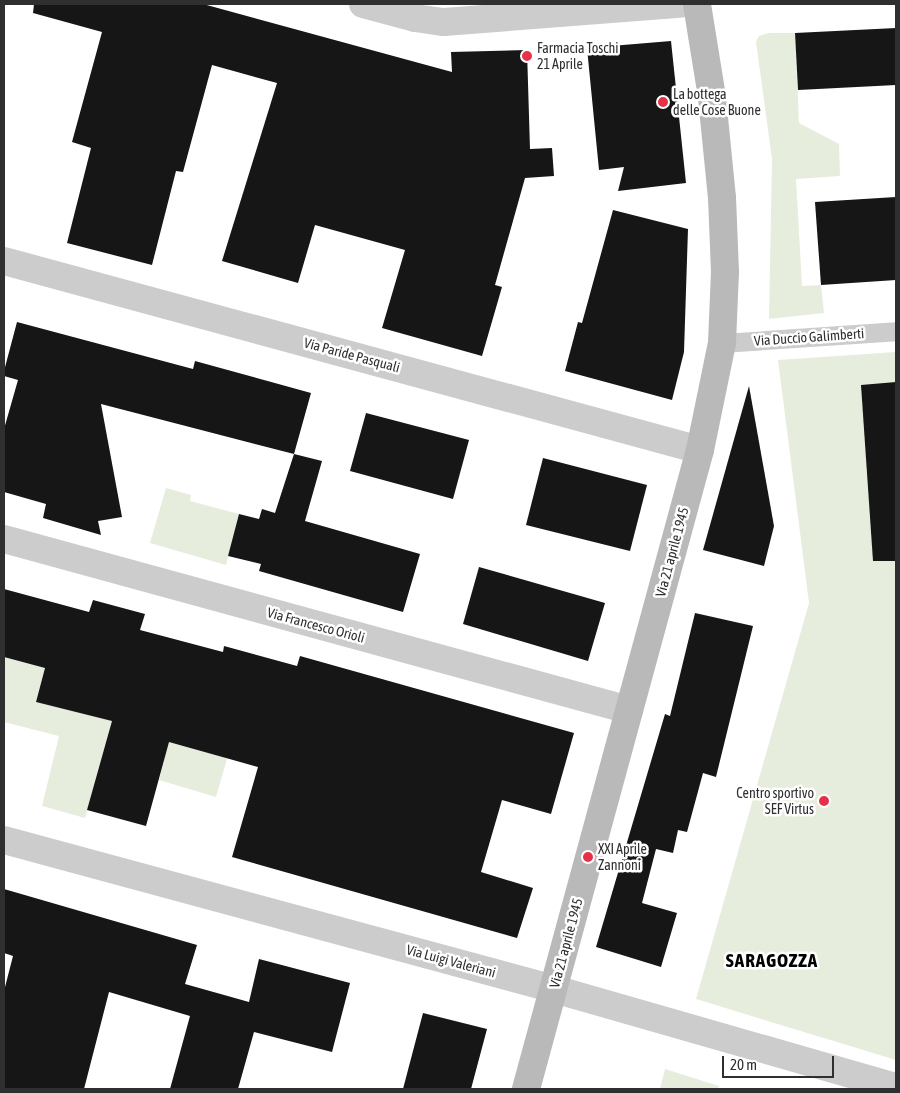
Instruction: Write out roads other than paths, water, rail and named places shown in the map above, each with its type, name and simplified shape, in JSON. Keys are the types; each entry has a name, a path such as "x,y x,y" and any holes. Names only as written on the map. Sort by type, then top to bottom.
{"street":[{"path":"363,4 415,18 444,22 679,4"},
{"name":"Via 21 aprile 1945","path":"526,1089 700,450 722,344 725,272 722,198 712,97 697,4"},
{"name":"Via Paride Pasquali","path":"4,261 700,450"},
{"name":"Via Francesco Orioli","path":"4,539 629,710"},
{"name":"Via Luigi Valeriani","path":"4,840 554,989 896,1087"}],"lane":[{"name":"Via Duccio Galimberti","path":"722,344 896,331"}],"place":[{"name":"Farmacia Toschi 21 Aprile","path":"527,56"},
{"name":"La bottega delle Cose Buone","path":"663,102"},
{"name":"Centro sportivo SEF Virtus","path":"824,801"},
{"name":"XXI Aprile Zannoni","path":"588,857"}],"district":[{"name":"SARAGOZZA","path":"772,961"}]}
